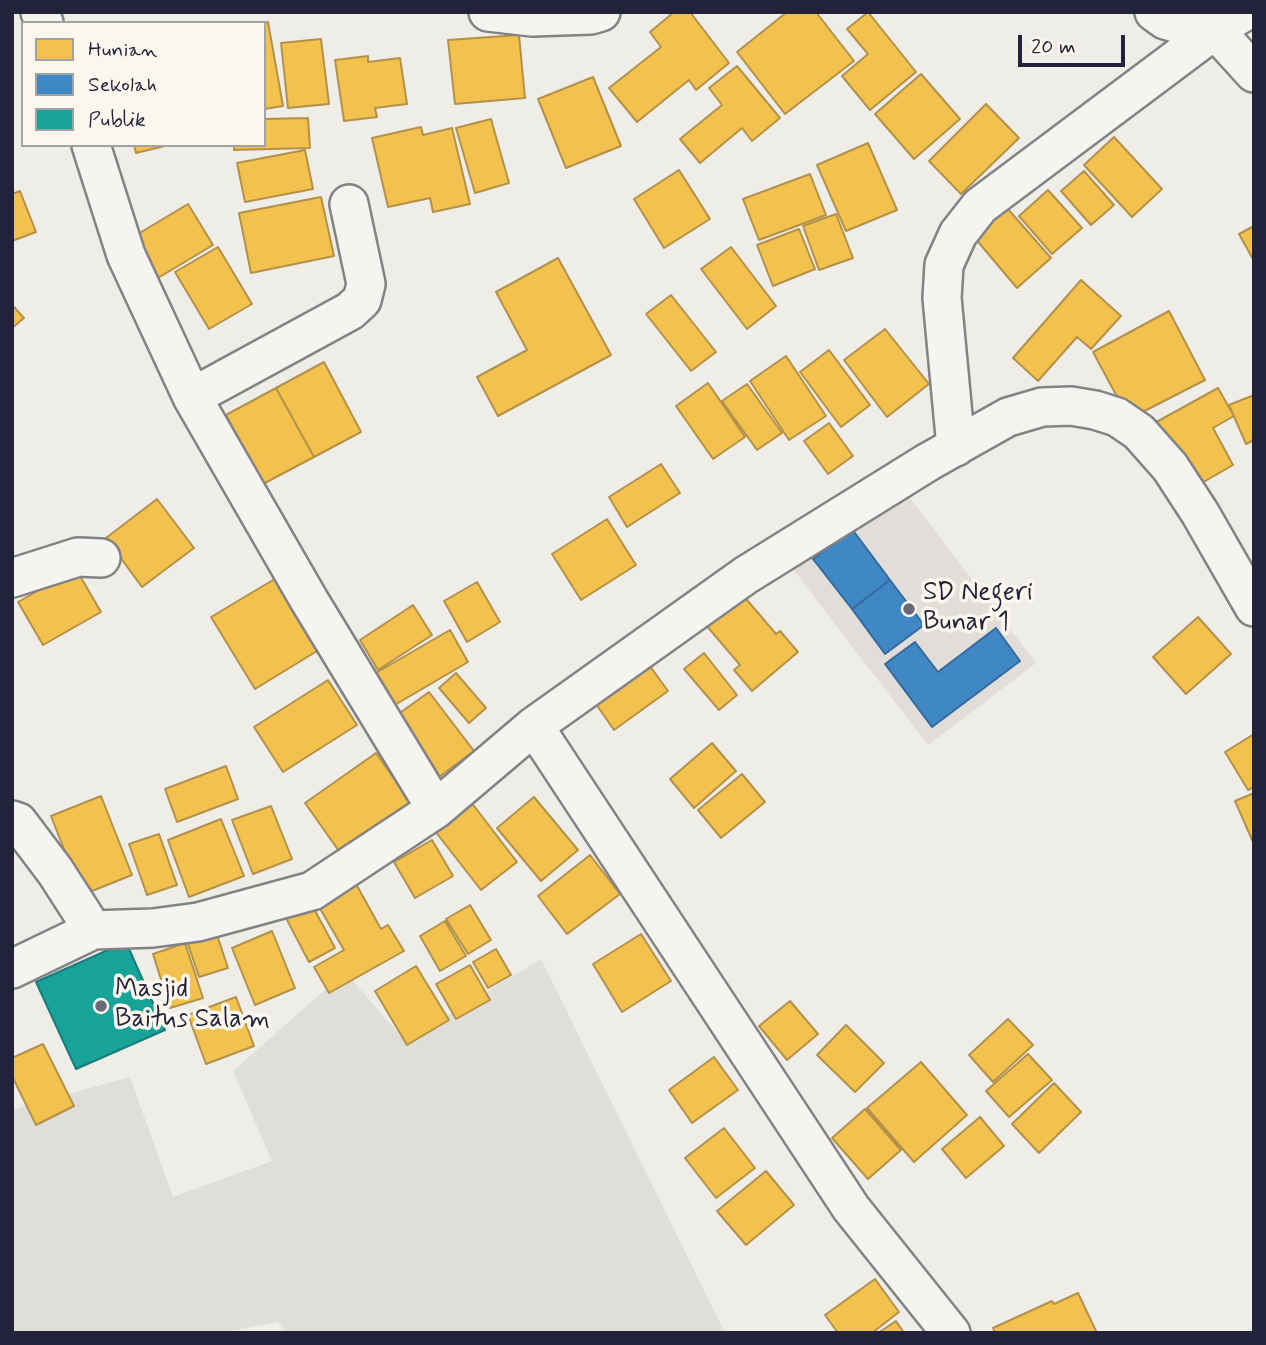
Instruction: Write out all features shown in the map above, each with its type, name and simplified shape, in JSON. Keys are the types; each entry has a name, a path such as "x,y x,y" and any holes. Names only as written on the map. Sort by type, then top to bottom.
{"street":[{"path":"488,12 532,17 592,15 601,12"},
{"path":"1154,12 1165,20 1185,26 1230,21"},
{"path":"1230,21 1254,73"},
{"path":"956,447 942,298 944,265 958,234 980,206 1230,21"},
{"path":"92,147 126,255 192,397 309,600 436,809"},
{"path":"192,397 350,311 362,300 366,284 349,204"},
{"path":"12,969 93,930 153,928 198,922 312,891 436,809 534,726 746,575 1007,417 1042,407 1071,406 1117,417 1139,432 1170,467 1254,607"},
{"path":"12,578 78,556 101,558"},
{"path":"534,726 850,1208 951,1333"},
{"path":"12,820 18,822 55,871 93,930"}],"shaded area":[{"name":"SD Negeri Bunar 1","path":"890,472 1036,663 928,745 782,555"},
{"path":"541,959 725,1333 286,1333 278,1322 218,1333 12,1333 12,1110 130,1077 173,1197 272,1161 233,1071 345,972 405,1041"}],"building: Hunian":[{"path":"674,12 690,12 729,63 696,90 689,80 637,122 609,88 661,47 650,32"},
{"path":"787,12 816,12 854,61 785,114 737,52"},
{"path":"868,12 916,72 870,110 842,76 868,54 847,29"},
{"path":"266,22 283,106 266,109"},
{"path":"519,35 525,98 455,104 448,40"},
{"path":"321,39 329,104 288,108 281,43"},
{"path":"368,56 368,62 400,58 407,104 375,108 377,117 344,121 335,60"},
{"path":"737,66 780,118 752,141 742,128 700,163 680,139 722,105 709,88"},
{"path":"921,74 960,119 914,159 875,114"},
{"path":"593,77 621,146 566,168 538,99"},
{"path":"986,104 1019,138 961,194 929,161"},
{"path":"308,118 310,148 234,150 234,147 266,147 266,119"},
{"path":"491,119 509,183 475,193 456,128"},
{"path":"421,127 423,135 452,128 470,204 433,212 430,198 388,207 372,138"},
{"path":"1114,137 1162,189 1132,217 1084,165"},
{"path":"868,143 897,210 846,231 817,165"},
{"path":"134,147 161,147 136,153"},
{"path":"305,150 313,189 245,202 237,163"},
{"path":"679,170 710,219 664,248 634,199"},
{"path":"1084,171 1114,205 1091,225 1061,191"},
{"path":"810,174 826,215 759,240 743,199"},
{"path":"1048,190 1082,228 1052,254 1019,216"},
{"path":"20,191 36,232 12,241 12,194"},
{"path":"321,197 334,256 251,273 239,213"},
{"path":"188,204 213,245 158,278 133,237"},
{"path":"1007,208 1051,258 1017,288 974,237"},
{"path":"836,214 853,258 819,270 803,226"},
{"path":"1254,226 1254,261 1239,234"},
{"path":"799,229 815,269 773,286 757,245"},
{"path":"218,247 252,304 209,329 175,272"},
{"path":"731,247 776,306 747,329 701,269"},
{"path":"558,258 611,355 498,416 477,377 527,350 496,292"},
{"path":"1081,280 1121,316 1091,349 1077,337 1038,381 1013,358"},
{"path":"671,295 716,352 691,371 646,314"},
{"path":"12,305 24,318 12,328"},
{"path":"1169,311 1205,380 1129,419 1093,352"},
{"path":"885,329 929,384 887,417 844,360"},
{"path":"829,350 870,405 841,427 800,372"},
{"path":"786,356 826,416 789,440 750,381"},
{"path":"324,362 361,432 314,457 276,388"},
{"path":"708,383 745,437 713,459 676,406"},
{"path":"747,384 782,433 757,450 722,401"},
{"path":"276,388 314,457 263,484 226,415"},
{"path":"1218,388 1234,416 1213,428 1233,465 1188,491 1151,425"},
{"path":"1254,395 1254,440 1246,444 1229,405"},
{"path":"829,423 853,456 828,474 804,441"},
{"path":"661,464 680,493 627,527 609,497"},
{"path":"157,499 194,548 142,587 106,538"},
{"path":"607,519 636,565 581,600 552,554"},
{"path":"76,569 101,612 43,645 18,602"},
{"path":"278,577 322,648 255,689 211,617"},
{"path":"477,582 500,622 467,642 444,601"},
{"path":"736,587 776,634 780,631 798,652 752,691 734,670 740,665 700,618"},
{"path":"413,605 432,635 378,670 360,640"},
{"path":"1198,617 1231,654 1186,694 1153,657"},
{"path":"450,630 468,662 393,706 374,674"},
{"path":"704,653 737,695 719,710 684,669"},
{"path":"642,655 668,691 614,730 589,694"},
{"path":"456,673 486,708 469,723 439,688"},
{"path":"328,680 357,725 283,772 254,727"},
{"path":"429,692 474,751 435,780 390,720"},
{"path":"1254,734 1254,787 1248,790 1225,752"},
{"path":"712,743 736,771 694,808 670,779"},
{"path":"376,753 412,804 341,854 305,803"},
{"path":"226,766 238,799 177,822 165,789"},
{"path":"742,774 765,802 721,838 698,810"},
{"path":"1254,793 1254,841 1253,842 1235,801"},
{"path":"101,796 132,875 82,895 51,816"},
{"path":"534,797 578,850 541,881 497,828"},
{"path":"471,802 517,862 481,890 435,831"},
{"path":"271,806 292,859 253,874 232,820"},
{"path":"221,819 244,876 189,897 168,840"},
{"path":"159,834 177,885 147,895 129,844"},
{"path":"432,840 453,876 415,898 394,862"},
{"path":"590,855 620,894 567,934 538,896"},
{"path":"356,884 381,929 388,925 404,951 329,993 314,967 344,950 318,905"},
{"path":"312,905 335,948 309,962 286,918"},
{"path":"470,905 491,940 468,954 446,919"},
{"path":"445,921 466,956 440,971 420,936"},
{"path":"214,926 228,968 199,977 185,935"},
{"path":"272,931 295,988 255,1005 232,948"},
{"path":"641,934 671,981 622,1012 593,964"},
{"path":"185,943 203,998 170,1008 153,954"},
{"path":"496,949 511,975 488,988 473,962"},
{"path":"470,965 490,1000 456,1019 436,984"},
{"path":"416,966 449,1020 407,1045 375,991"},
{"path":"236,997 254,1046 206,1064 188,1015"},
{"path":"790,1001 818,1034 787,1060 759,1026"},
{"path":"1008,1019 1033,1045 993,1082 969,1055"},
{"path":"846,1025 884,1063 855,1092 817,1055"},
{"path":"43,1044 74,1106 36,1125 12,1076 12,1058"},
{"path":"1028,1054 1052,1080 1009,1117 986,1091"},
{"path":"714,1057 738,1090 692,1123 669,1090"},
{"path":"921,1062 967,1115 914,1162 867,1108"},
{"path":"1054,1083 1081,1112 1039,1153 1012,1124"},
{"path":"865,1109 901,1150 868,1179 832,1138"},
{"path":"980,1117 1004,1146 966,1178 942,1149"},
{"path":"724,1128 755,1168 716,1198 685,1158"},
{"path":"766,1171 794,1205 746,1245 717,1211"},
{"path":"875,1279 899,1312 872,1333 838,1333 825,1315"},
{"path":"1078,1293 1097,1333 995,1333 993,1328 1052,1301 1054,1304"},
{"path":"896,1321 904,1333 878,1333"}],"building: Sekolah":[{"path":"852,529 890,580 852,609 813,559"},
{"path":"890,580 924,625 885,654 852,609"},
{"path":"996,628 1020,661 932,727 885,664 915,642 938,672"}],"building: Publik":[{"name":"Masjid Baitus Salam","path":"126,942 165,1030 76,1069 36,982"}],"place":[{"name":"SD Negeri Bunar 1","path":"909,609"},
{"name":"Masjid Baitus Salam","path":"101,1006"}]}
